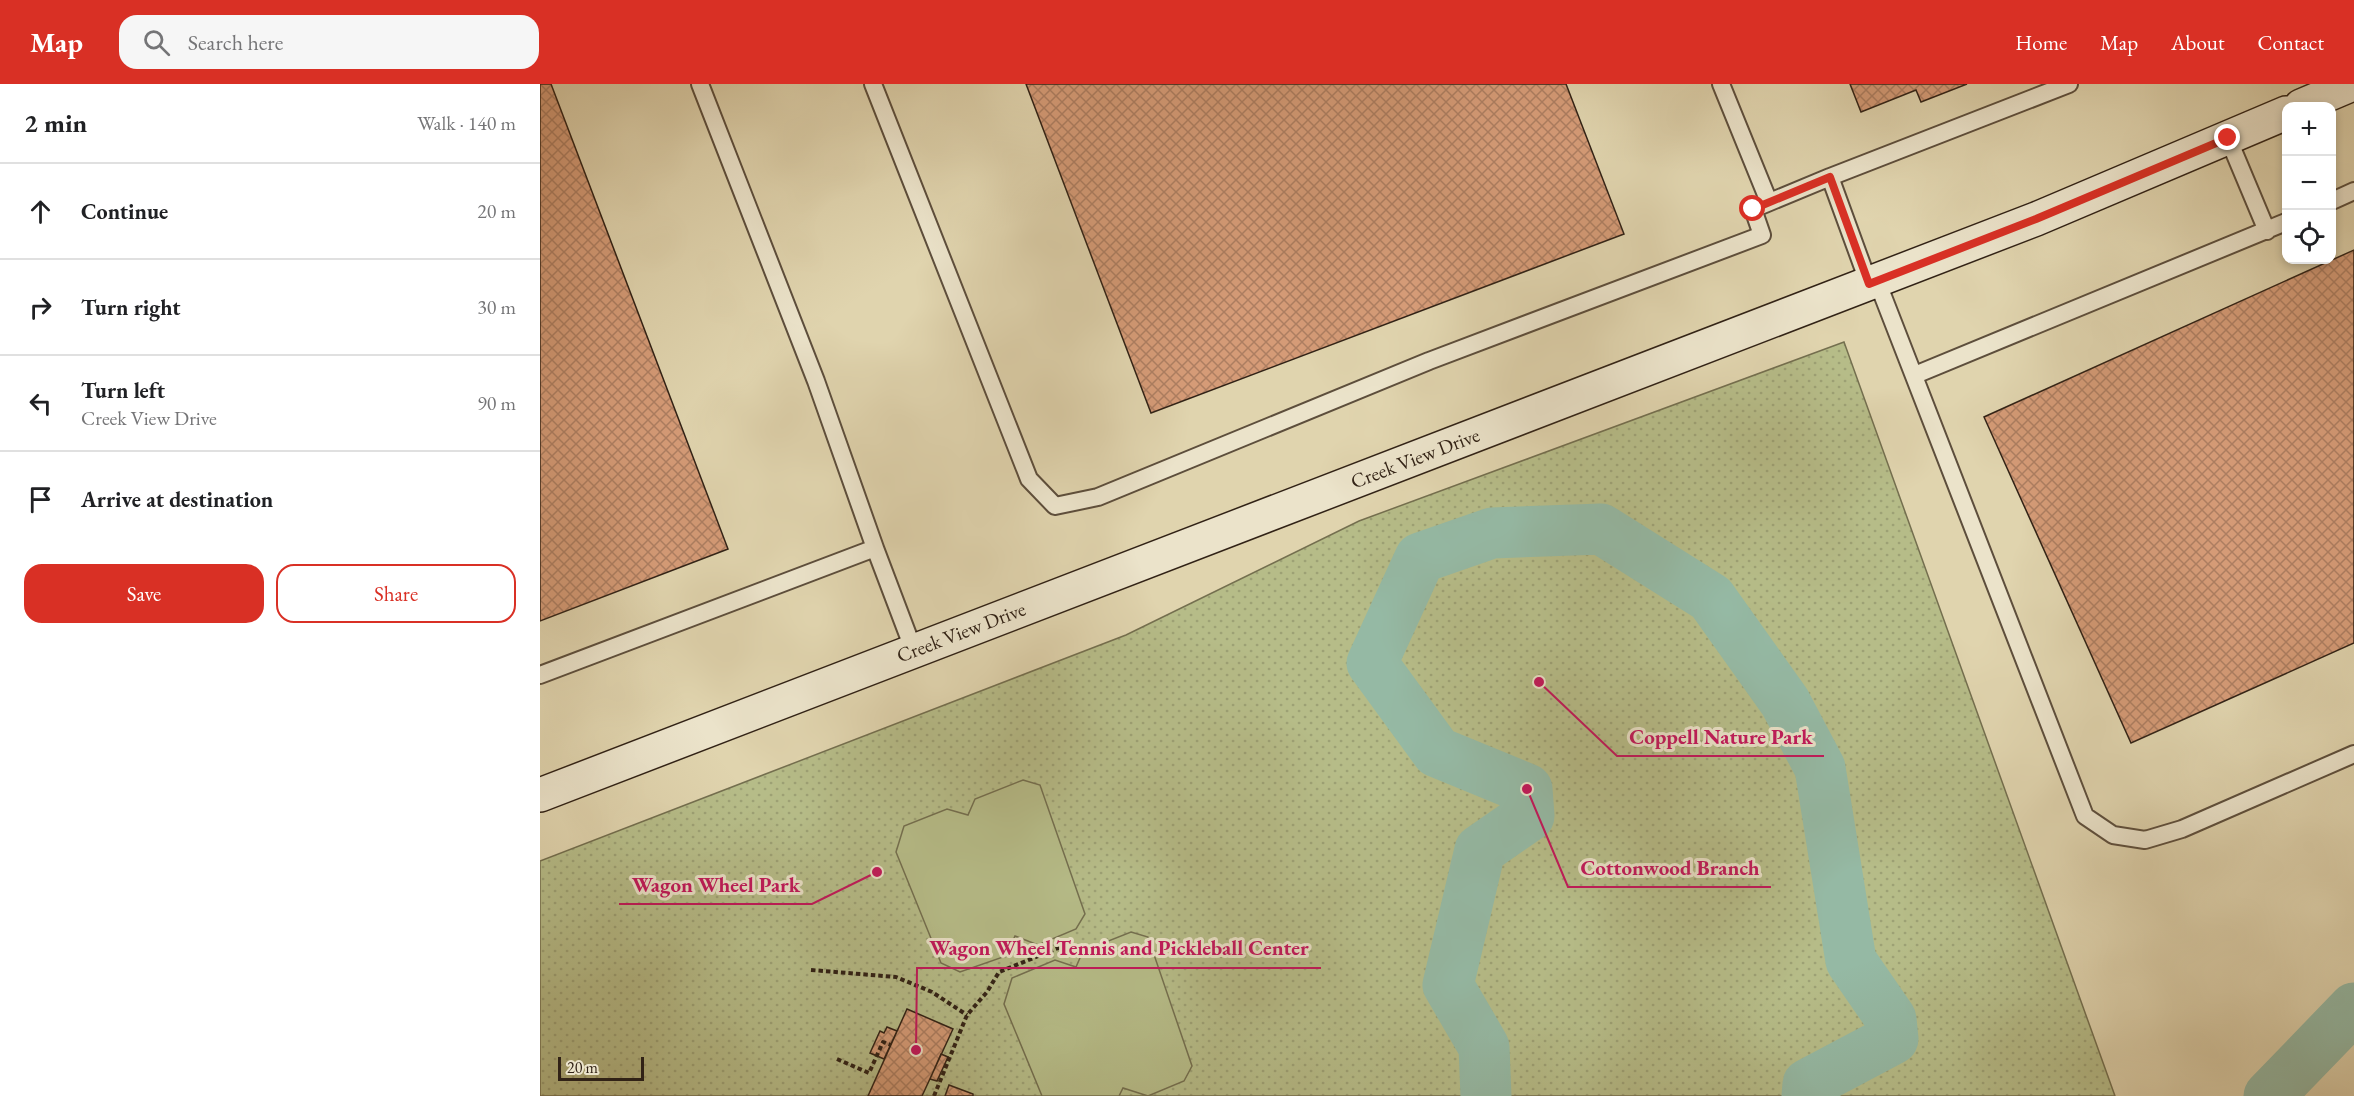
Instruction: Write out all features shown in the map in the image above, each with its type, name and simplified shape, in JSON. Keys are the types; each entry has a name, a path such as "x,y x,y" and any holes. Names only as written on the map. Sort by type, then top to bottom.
{"street":[{"path":"2310,102 2353,84"},
{"name":"Creek View Drive","path":"540,795 2036,219 2282,115"}],"lane":[{"path":"700,84 816,381 914,651"},
{"path":"873,84 1029,479 1055,507 1098,497 1429,362 1761,235 1753,209 2069,84"},
{"path":"1721,84 1769,202"},
{"path":"2228,138 2267,231"},
{"path":"1830,177 1873,282 1915,375 2085,816 2113,834 2145,840 2182,828 2354,754"},
{"path":"2336,199 2354,191"},
{"path":"1915,375 2282,224"},
{"path":"540,675 875,548"}],"path":[{"path":"934,1096 967,1015 987,992 999,972 1068,944"},
{"path":"811,970 896,977 932,992 967,1015"},
{"path":"837,1059 869,1073 883,1042 891,1045"}],"green space":[{"path":"1844,342 2115,1096 540,1096 540,861 1126,635 1359,521"},
{"path":"1023,780 1040,785 1085,914 1076,929 1038,945 1015,936 1006,956 960,972 941,963 896,852 904,826 947,809 968,815 975,799"},
{"path":"1131,932 1148,937 1192,1066 1184,1081 1148,1096 1123,1088 1119,1096 1042,1096 1004,1004 1012,978 1055,960 1076,967 1083,951"}],"building":[{"path":"540,84 551,84 728,549 540,621"},
{"path":"1026,84 1566,84 1624,234 1151,413"},
{"path":"1850,84 1967,84 1921,102 1916,90 1861,112"},
{"path":"2354,250 2354,643 2131,743 1984,417 2323,264 2336,264 2336,258"},
{"path":"907,1009 953,1029 922,1096 868,1096"},
{"path":"887,1027 897,1031 884,1059 870,1053 880,1031 884,1033"},
{"path":"941,1054 948,1057 937,1081 930,1079"},
{"path":"949,1085 973,1094 973,1096 945,1096"}],"waterway":[{"path":"1486,1096 1484,1047 1448,985 1480,850 1529,816 1527,789 1437,752 1372,663 1420,558 1492,533 1601,529 1711,598 1785,702 1820,768 1851,961 1891,1019 1893,1039 1808,1084 1807,1096"},
{"path":"2269,1096 2354,1008"}],"place":[{"name":"Coppell Nature Park","path":"1539,682"},
{"name":"Cottonwood Branch","path":"1527,789"},
{"name":"Wagon Wheel Park","path":"877,872"},
{"name":"Wagon Wheel Tennis and Pickleball Center","path":"916,1050"}],"route":[{"path":"1753,209 1830,177 1869,284 2036,219 2228,138"}]}
